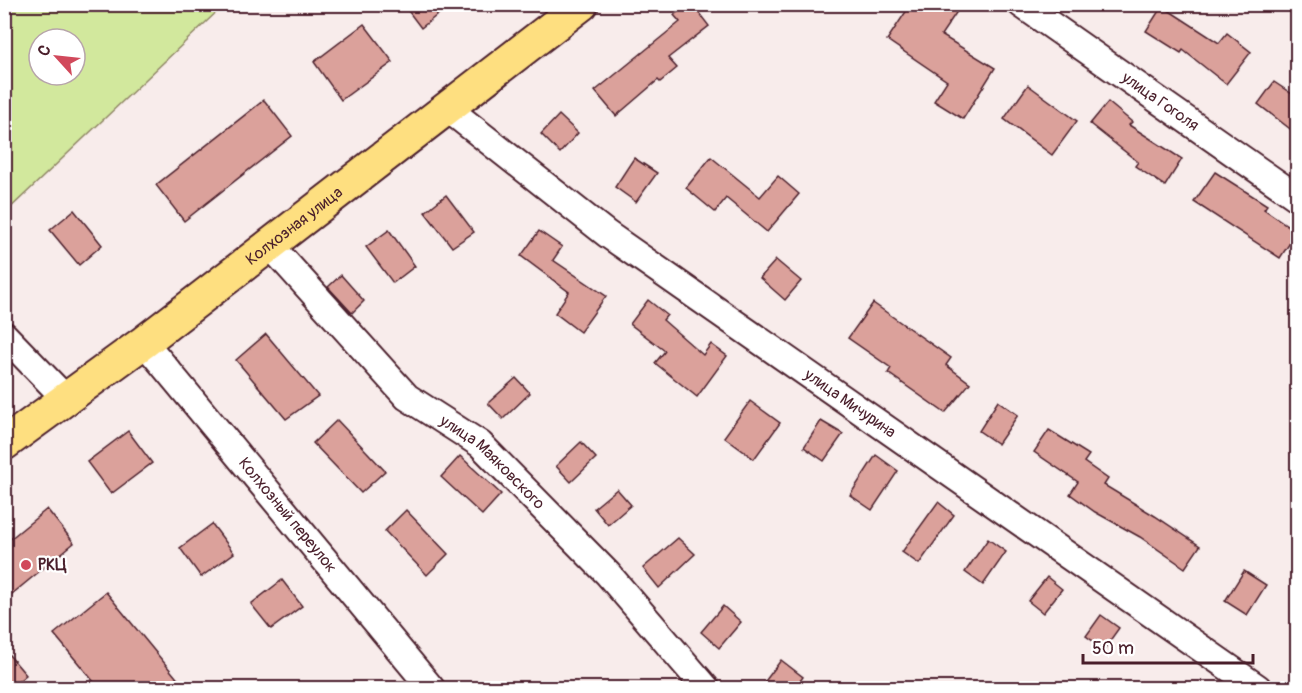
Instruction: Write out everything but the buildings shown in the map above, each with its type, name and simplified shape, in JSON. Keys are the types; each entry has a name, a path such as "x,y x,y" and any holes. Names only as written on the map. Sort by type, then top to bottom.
{"main road":[{"name":"Колхозная улица","path":"4,444 144,342 582,4"}],"street":[{"name":"улица Гоголя","path":"1021,4 1298,198"},
{"name":"улица Мичурина","path":"447,108 608,234 1258,688"},
{"name":"улица Маяковского","path":"269,244 407,397 480,444 608,574 706,688"},
{"path":"4,335 65,398"},
{"name":"Колхозный переулок","path":"144,342 431,688"}],"green space":[{"path":"5,4 224,5 5,213"}],"place":[{"name":"РКЦ","path":"26,565"}]}
